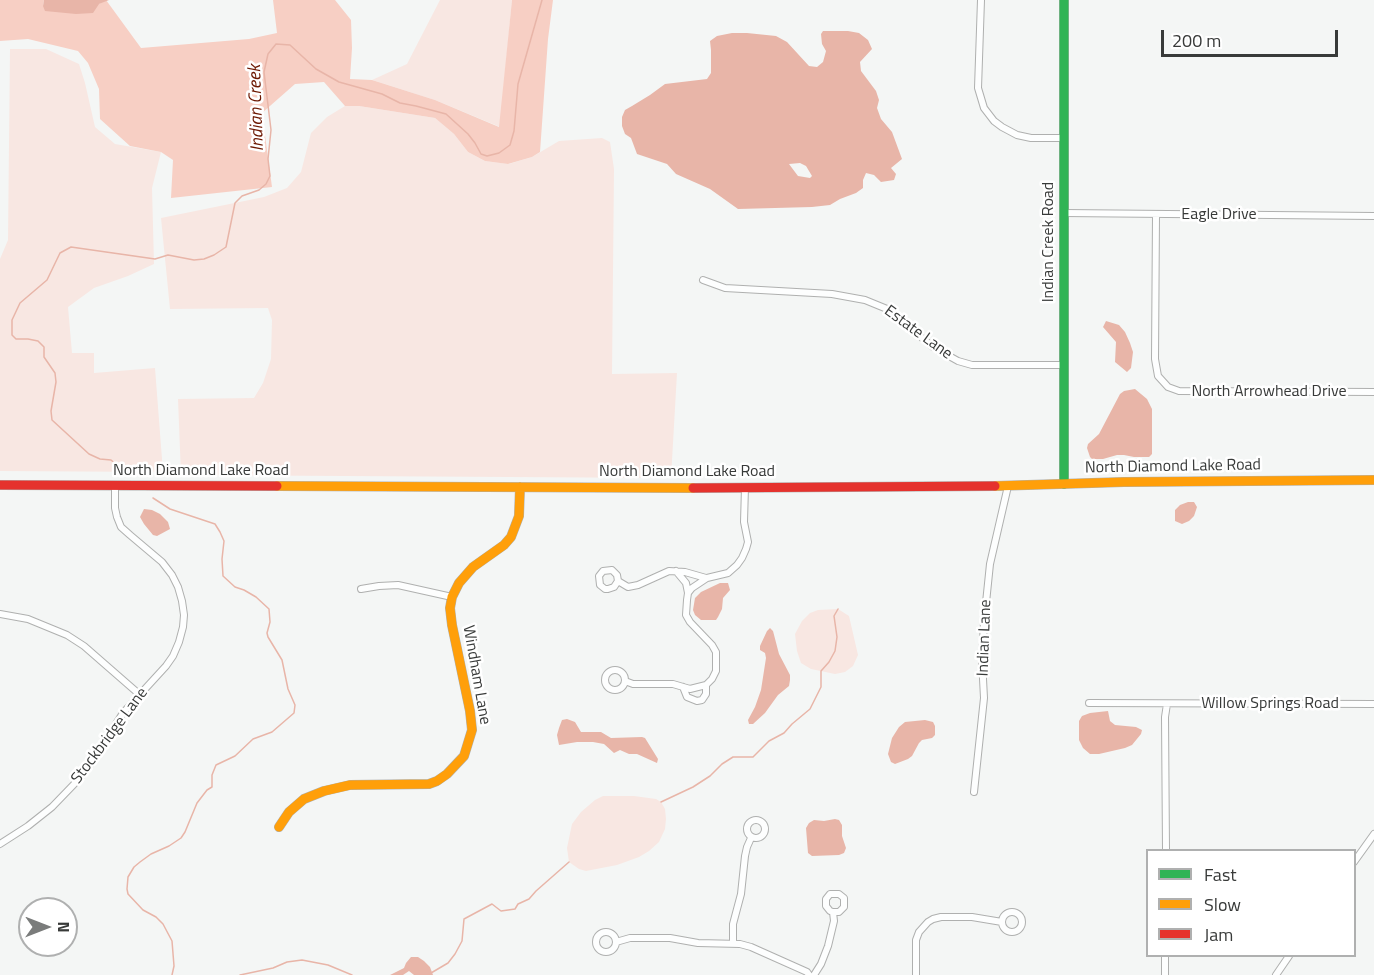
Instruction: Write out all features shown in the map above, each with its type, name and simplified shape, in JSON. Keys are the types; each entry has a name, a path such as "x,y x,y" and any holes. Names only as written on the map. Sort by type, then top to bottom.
{"street":[{"path":"981,0 978,88 981,101 988,114 1002,128 1017,135 1031,138 1063,138"},
{"name":"Indian Creek Road","path":"1064,0 1064,484"},
{"name":"Eagle Drive","path":"1064,213 1374,216"},
{"name":"North Arrowhead Drive","path":"1156,215 1155,359 1158,376 1166,384 1179,391 1374,392"},
{"name":"Estate Lane","path":"703,280 725,288 832,294 865,300 887,309 933,347 958,361 972,365 1065,365"},
{"name":"North Diamond Lake Road","path":"0,485 745,488 1008,486 1215,480 1374,480"},
{"name":"Stockbridge Lane","path":"0,844 28,826 67,792 91,763 116,723 172,656 179,642 184,615 182,601 172,575 162,562 121,526 115,508 115,485"},
{"name":"Indian Lane","path":"974,792 984,698 983,625 990,564 1008,486"},
{"path":"361,589 398,585 452,597 459,583 473,567 504,545 511,537 519,516 520,487"},
{"path":"688,593 707,578 728,573 737,566 748,542 744,522 745,488"},
{"path":"618,581 628,587 669,571 707,578"},
{"path":"625,681 633,684 673,684 690,689 706,685 716,671 716,652 686,615 688,593 686,583 676,571"},
{"name":"Windham Lane","path":"279,827 289,812 304,800 324,791 357,784 429,784 447,774 464,756 470,740 470,711 452,625 450,608 452,597"},
{"path":"0,614 28,619 67,635 84,646 139,694"},
{"path":"682,687 687,697 696,701 702,700 706,694 706,685"},
{"name":"Willow Springs Road","path":"1089,703 1374,705"},
{"path":"1166,849 1165,717 1167,704"},
{"path":"1356,859 1374,834"},
{"path":"733,944 733,924 741,894 745,856 752,838"},
{"path":"814,975 828,946 834,921 833,912"},
{"path":"916,975 916,940 919,932 928,922 941,917 972,917 1002,922"},
{"path":"616,942 630,938 670,938 698,943 751,947 807,972 809,975"},
{"path":"1165,957 1165,975"},
{"path":"1276,975 1288,957"}],"shaded area":[{"path":"0,0 44,0 43,6 99,4 106,0 141,48 249,39 277,33 273,0 335,0 351,20 350,79 372,80 435,100 499,127 512,0 553,0 540,152 532,157 508,164 485,161 468,152 454,134 435,118 359,106 345,106 324,82 295,84 262,113 272,187 171,198 173,160 161,152 130,146 100,119 99,89 88,63 78,51 28,39 0,41"},
{"path":"44,0 109,0 99,4 93,13 76,14 45,11"},
{"path":"440,0 512,0 500,127 435,100 372,80 407,64"},
{"path":"823,31 848,31 859,33 868,40 872,49 860,62 861,71 876,91 879,100 877,108 881,119 892,132 902,159 891,168 896,174 894,180 881,182 874,175 866,173 863,188 830,205 738,209 710,189 676,174 667,164 637,154 631,138 625,134 622,117 625,110 665,84 707,79 711,73 710,41 717,36 747,33 776,36 787,42 809,66 817,67 823,62 826,51 822,44","holes":["800,163 806,166 812,176 810,178 798,176 789,164"]},
{"path":"10,49 46,49 79,64 95,127 115,144 161,152 152,188 154,264 94,288 68,307 72,353 94,353 94,373 155,368 163,472 0,471 0,259 8,240"},
{"path":"345,106 359,106 435,118 454,134 468,152 485,161 509,164 532,157 559,141 602,138 610,142 614,169 612,374 677,373 671,478 181,475 178,399 254,398 263,383 271,359 272,320 268,308 170,309 161,218 264,197 287,188 301,172 311,133 327,117"},
{"path":"1106,321 1119,325 1130,343 1133,352 1131,368 1127,372 1115,362 1116,342 1103,327"},
{"path":"1135,389 1147,399 1152,409 1152,454 1149,457 1117,455 1092,459 1087,448 1088,444 1099,434 1120,394"},
{"path":"1188,502 1194,502 1197,507 1194,516 1182,524 1175,521 1175,510"},
{"path":"144,509 160,514 168,522 170,529 157,536 153,535 140,517"},
{"path":"720,583 728,583 730,590 723,598 722,609 718,617 716,620 701,620 693,610 695,598 701,592"},
{"path":"838,609 849,616 858,655 853,666 845,672 835,674 811,669 801,663 795,634 802,621 810,613 818,610"},
{"path":"770,628 773,631 779,654 790,675 789,686 778,695 765,713 753,724 749,724 748,720 761,690 766,658 760,646"},
{"path":"1108,711 1110,721 1115,725 1136,727 1142,730 1141,734 1132,745 1125,748 1090,754 1079,740 1079,721 1082,716 1090,713"},
{"path":"562,720 575,722 581,732 601,732 611,738 645,738 658,759 657,763 637,754 629,754 620,750 614,753 604,744 577,742 559,745 557,735 559,728"},
{"path":"925,720 933,722 935,735 922,740 908,759 895,764 891,762 888,754 892,738 899,727 905,722"},
{"path":"603,796 656,799 665,809 665,829 659,842 639,857 617,865 586,871 569,862 567,848 572,824 581,812"},
{"path":"814,820 839,820 842,825 842,836 846,848 844,853 812,856 808,853 806,828 809,823"},
{"path":"411,957 418,957 424,961 430,967 433,975 414,975 409,971 403,975 390,975 404,968"}],"waterway":[{"name":"Indian Creek","path":"127,474 111,460 100,459 89,454 52,420 51,411 56,382 55,373 44,357 44,347 38,341 16,339 12,335 12,320 20,303 47,280 60,253 71,247 155,259 168,255 194,260 214,255 226,247 235,203 242,196 259,190 270,176 268,159 271,130 264,72 268,54 276,44 290,45 316,69 339,82 382,94 400,103 446,114 468,134 481,154 487,156 499,153 510,145 514,131 518,84 542,0"},
{"name":"Indian Creek","path":"153,498 170,509 215,524 224,541 223,576 235,587 256,597 269,609 268,637 282,660 288,689 295,705 294,713 272,732 253,739 235,756 216,765 212,775 212,787 197,803 181,838 140,862 128,877 128,894 143,910 163,924 172,941 174,966 172,975"},
{"path":"661,802 693,787 733,757 753,757 769,741 784,733 810,709 821,687 821,671 835,651 837,637 834,616 838,609"},
{"path":"431,973 448,963 455,954 462,941 464,919 492,904 501,911 515,909 518,904 529,899 569,862"},
{"path":"240,975 302,960 328,965 352,975"}],"traffic: fast":[{"path":"1064,0 1064,484"}],"traffic: slow":[{"path":"995,486 1124,482 1374,480"},
{"path":"277,486 693,488"},
{"path":"279,827 289,812 304,799 324,791 350,785 429,784 447,774 464,756 472,730 452,625 450,608 452,597 459,583 473,567 504,545 511,537 519,516 520,487"}],"traffic: jam":[{"path":"0,485 277,486"},
{"path":"693,488 995,486"}]}
